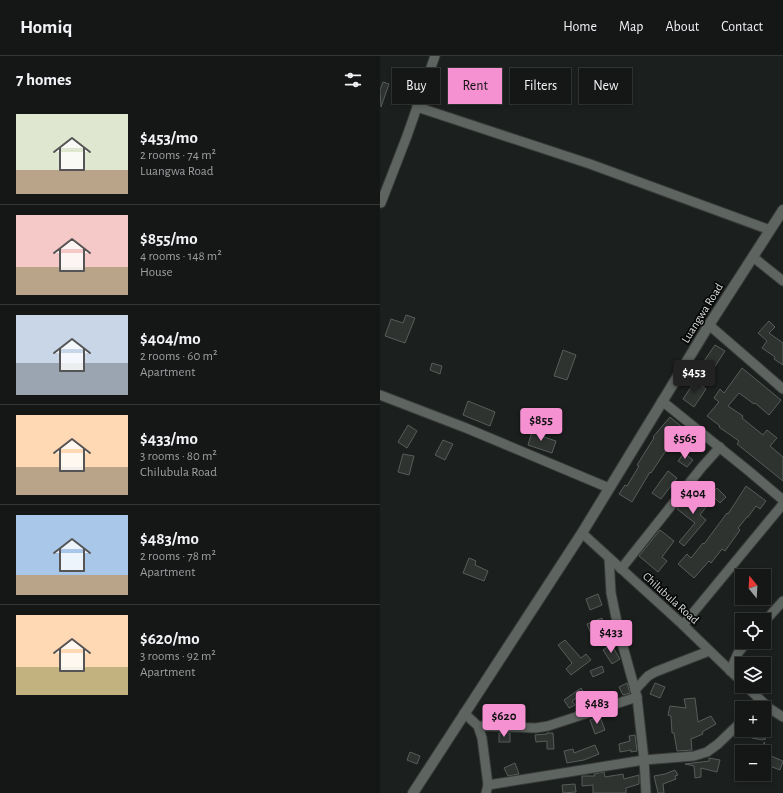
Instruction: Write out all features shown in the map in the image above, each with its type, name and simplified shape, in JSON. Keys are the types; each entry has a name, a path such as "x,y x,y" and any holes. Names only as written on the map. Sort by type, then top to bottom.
{"street":[{"path":"381,203 435,56"},
{"path":"417,107 590,164 770,230"},
{"name":"Luangwa Road","path":"413,793 582,533 709,325 783,210"},
{"path":"753,257 783,281"},
{"path":"709,325 783,389"},
{"path":"380,395 466,428 609,488"},
{"path":"662,401 783,500"},
{"path":"621,569 702,467 720,447"},
{"path":"683,625 783,504"},
{"name":"Chilubula Road","path":"582,533 683,625 735,676"},
{"path":"609,558 611,593 619,632 636,694 644,760 646,793"},
{"path":"771,614 783,601"},
{"path":"730,671 741,649"},
{"path":"478,726 536,728 548,726 636,694 648,676 709,651"},
{"path":"771,709 783,717"},
{"path":"464,713 478,726 483,746 487,789 644,760 694,756 708,752 735,728"}],"building":[{"path":"383,82 389,84 381,107 380,90"},
{"path":"406,315 415,318 405,343 385,336 391,319 403,323"},
{"path":"769,321 775,327 769,333 783,343 783,365 762,348 767,341 758,333"},
{"path":"715,345 725,351 714,368 704,361"},
{"path":"563,350 576,355 567,380 554,376"},
{"path":"432,363 442,366 440,374 430,370"},
{"path":"742,368 781,400 769,415 755,403 754,404 739,393 728,406 743,416 742,418 763,435 767,430 777,438 770,446 783,457 783,481 737,444 739,441 719,427 720,426 707,416 719,402 714,398 720,389 724,393"},
{"path":"695,381 706,389 694,407 683,399"},
{"path":"468,401 495,412 490,426 463,415"},
{"path":"670,417 682,427 670,442 671,443 651,473 650,472 632,502 619,494 625,485 627,486 639,466 637,465 654,438 653,437"},
{"path":"408,425 417,431 407,448 398,442"},
{"path":"533,428 540,430 538,435 556,441 552,453 528,445"},
{"path":"443,440 453,444 445,460 435,455"},
{"path":"684,453 693,460 687,467 678,461"},
{"path":"403,454 414,456 409,475 398,472"},
{"path":"668,471 677,478 661,499 652,493"},
{"path":"746,486 766,501 760,509 756,506 738,528 740,530 725,551 722,549 711,563 709,561 694,578 678,564 687,554 691,558 703,543 704,544 727,513 728,514"},
{"path":"717,488 726,497 720,503 711,494"},
{"path":"694,492 709,503 700,515 706,520 684,546 679,542 695,523 677,509 683,501 686,503"},
{"path":"660,530 674,541 662,557 667,561 658,572 639,556"},
{"path":"469,558 476,561 475,565 488,571 484,581 463,573"},
{"path":"598,594 602,605 590,610 586,599"},
{"path":"602,618 606,630 603,631 604,634 592,636 587,624"},
{"path":"565,640 581,658 586,654 591,660 571,675 566,669 572,663 558,645"},
{"path":"611,644 620,659 612,664 603,650"},
{"path":"602,666 604,672 593,677 590,671"},
{"path":"627,683 630,693 623,695 619,687"},
{"path":"655,683 665,687 660,698 650,694"},
{"path":"581,688 584,693 572,701 575,705 569,708 564,700"},
{"path":"695,698 698,722 711,716 716,724 702,732 703,734 691,739 692,750 677,751 674,733 672,733 671,716 668,715 670,706 686,708 684,699"},
{"path":"600,717 605,730 595,734 590,720"},
{"path":"499,733 510,733 510,742 499,742"},
{"path":"553,733 554,749 547,749 547,741 536,742 535,735"},
{"path":"635,735 637,751 631,752 631,750 620,752 619,744 630,741 629,736"},
{"path":"752,737 763,737 763,740"},
{"path":"595,745 599,754 584,760 567,763 564,751 573,749 574,753"},
{"path":"410,752 420,756 417,764 407,760"},
{"path":"771,756 783,761 780,770 771,767"},
{"path":"709,758 720,760 717,772 701,768 701,777 695,778 694,766 685,764 709,761"},
{"path":"515,763 519,774 508,776 504,768"},
{"path":"675,770 678,775 675,776 676,779 663,784 664,793 658,793 654,776"},
{"path":"604,772 605,777 623,774 624,779 639,775 639,784 626,788 626,793 593,793 593,785 582,786 582,776 595,776 594,774"},
{"path":"575,784 576,792 563,793 562,785"}]}
